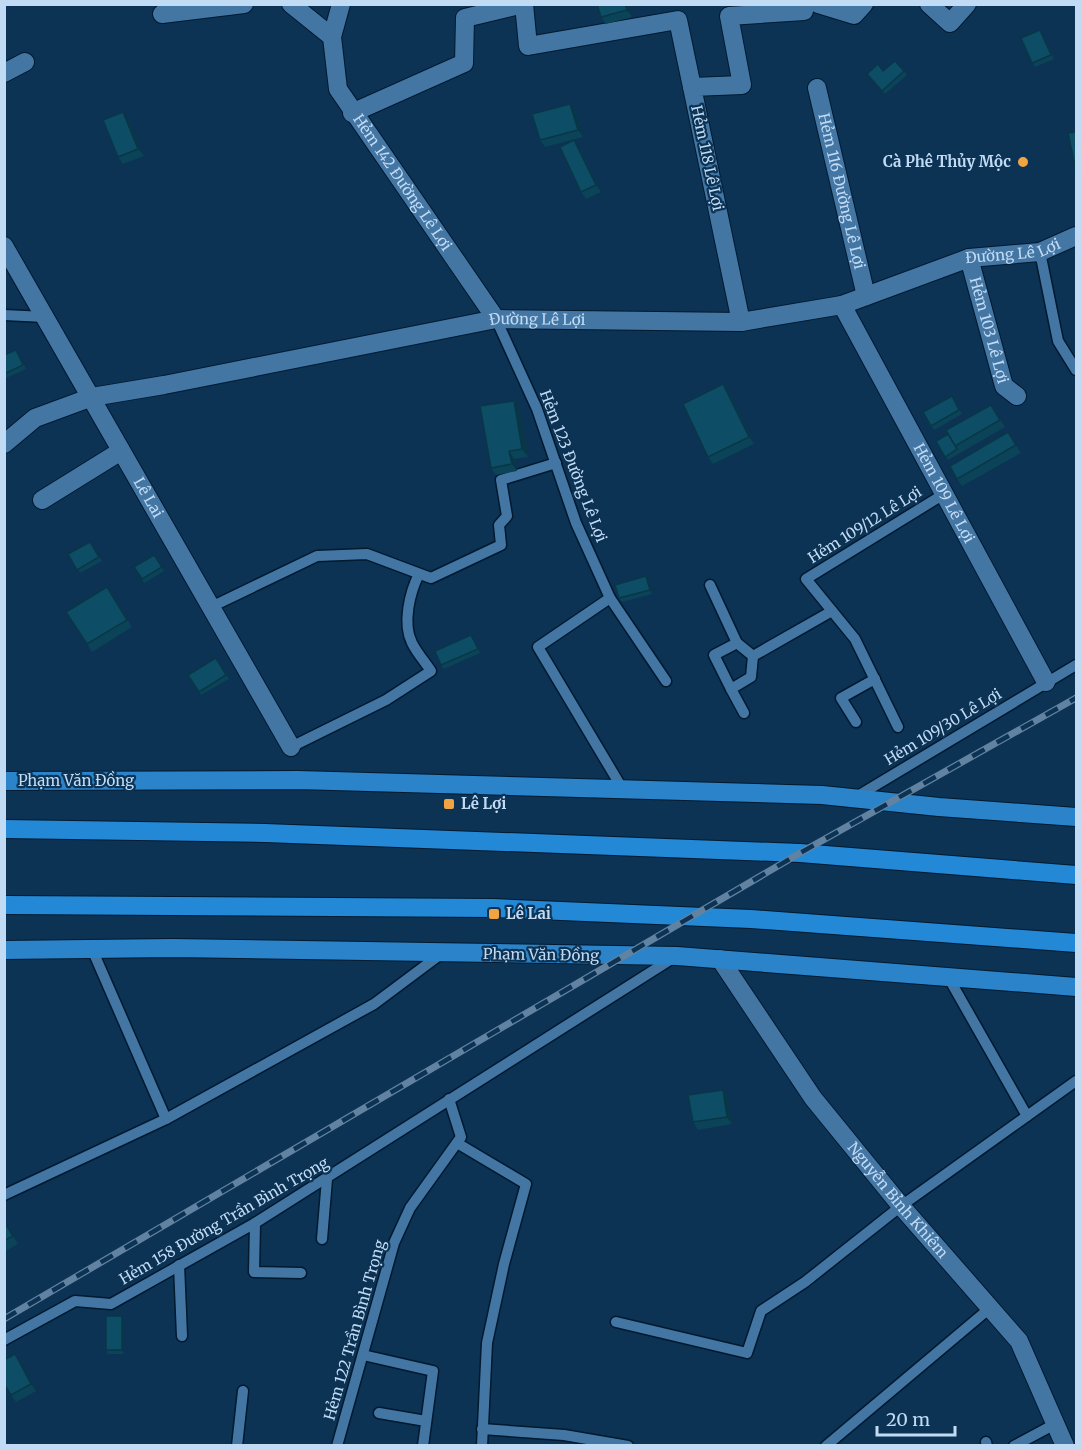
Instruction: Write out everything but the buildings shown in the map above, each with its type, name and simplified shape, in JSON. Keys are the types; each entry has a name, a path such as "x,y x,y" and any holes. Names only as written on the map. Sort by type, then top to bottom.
{"highway":[{"path":"4,829 266,833 800,854 1077,875"},
{"path":"4,905 493,908 752,920 1077,943"}],"main road":[{"name":"Phạm Văn Đồng","path":"4,781 298,780 622,788 856,797 939,807 1077,817"},
{"name":"Phạm Văn Đồng","path":"4,950 677,956 947,975 1077,987"}],"street":[{"path":"162,14 244,4"},
{"path":"291,4 332,37 341,4"},
{"path":"352,113 464,63 465,18 523,4 528,46 678,20 692,87"},
{"name":"Hẻm 118 Lê Lợi","path":"741,322 692,87 742,85 725,10 804,11 804,4"},
{"path":"818,4 854,15 864,4"},
{"path":"929,4 950,23 967,4"},
{"name":"Hẻm 142 Đường Lê Lợi","path":"332,37 338,89 352,113 496,320"},
{"path":"4,73 25,62"},
{"name":"Hẻm 116 Đường Lê Lợi","path":"817,88 866,296"},
{"name":"Đường Lê Lợi","path":"4,444 35,418 92,397 164,386 496,320 741,322 842,305 969,258 1040,252 1077,236"},
{"name":"Lê Lai","path":"4,246 291,747"},
{"name":"Hẻm 103 Lê Lợi","path":"969,258 1004,386 1017,396"},
{"name":"Hẻm 109 Lê Lợi","path":"842,305 1046,682"},
{"path":"42,500 122,451"},
{"name":"Nguyễn Bỉnh Khiêm","path":"720,959 813,1098 901,1206 1019,1341 1065,1446"}],"lane":[{"path":"1040,252 1058,341 1077,370"},
{"path":"4,315 45,317"},
{"name":"Hẻm 123 Đường Lê Lợi","path":"496,320 537,409 576,524 610,598 666,681"},
{"path":"211,607 317,556 367,554 431,578 501,545 499,525 507,516 501,480 556,463"},
{"name":"Hẻm 109/12 Lê Lợi","path":"898,727 855,639 806,579 944,494"},
{"path":"291,747 386,700 431,671 411,641 409,615 411,589 419,573"},
{"path":"710,585 737,644 753,656"},
{"path":"610,598 538,647 622,788"},
{"path":"753,656 832,611"},
{"path":"737,644 714,655 744,712"},
{"path":"731,689 751,677 753,656"},
{"name":"Hẻm 109/30 Lê Lợi","path":"856,797 1077,665"},
{"path":"856,722 841,698 875,679"},
{"path":"92,949 166,1119"},
{"path":"4,1196 166,1119 374,1004 441,954"},
{"name":"Hẻm 158 Đường Trần Bình Trọng","path":"4,1340 75,1301 111,1304 255,1223 677,956"},
{"path":"947,975 1027,1116"},
{"path":"616,1322 747,1353 761,1311 806,1282 901,1206 1077,1081"},
{"path":"448,1099 461,1137 457,1143 526,1184 504,1264 487,1343 482,1446"},
{"name":"Hẻm 122 Trần Bình Trọng","path":"337,1446 394,1243 410,1208 457,1143"},
{"path":"322,1239 327,1179"},
{"path":"255,1223 254,1272 301,1273"},
{"path":"179,1265 182,1336"},
{"path":"826,1446 990,1308"},
{"path":"363,1355 433,1371 423,1446"},
{"path":"237,1446 243,1391"},
{"path":"379,1413 426,1421"},
{"path":"1014,1446 1055,1424"},
{"path":"482,1429 564,1435 628,1446"}],"railway":[{"path":"4,1319 800,853 1076,698"}],"place":[{"name":"Cà Phê Thủy Mộc","path":"1023,162"},
{"name":"Lê Lợi","path":"449,804"},
{"name":"Lê Lai","path":"494,914"}]}
